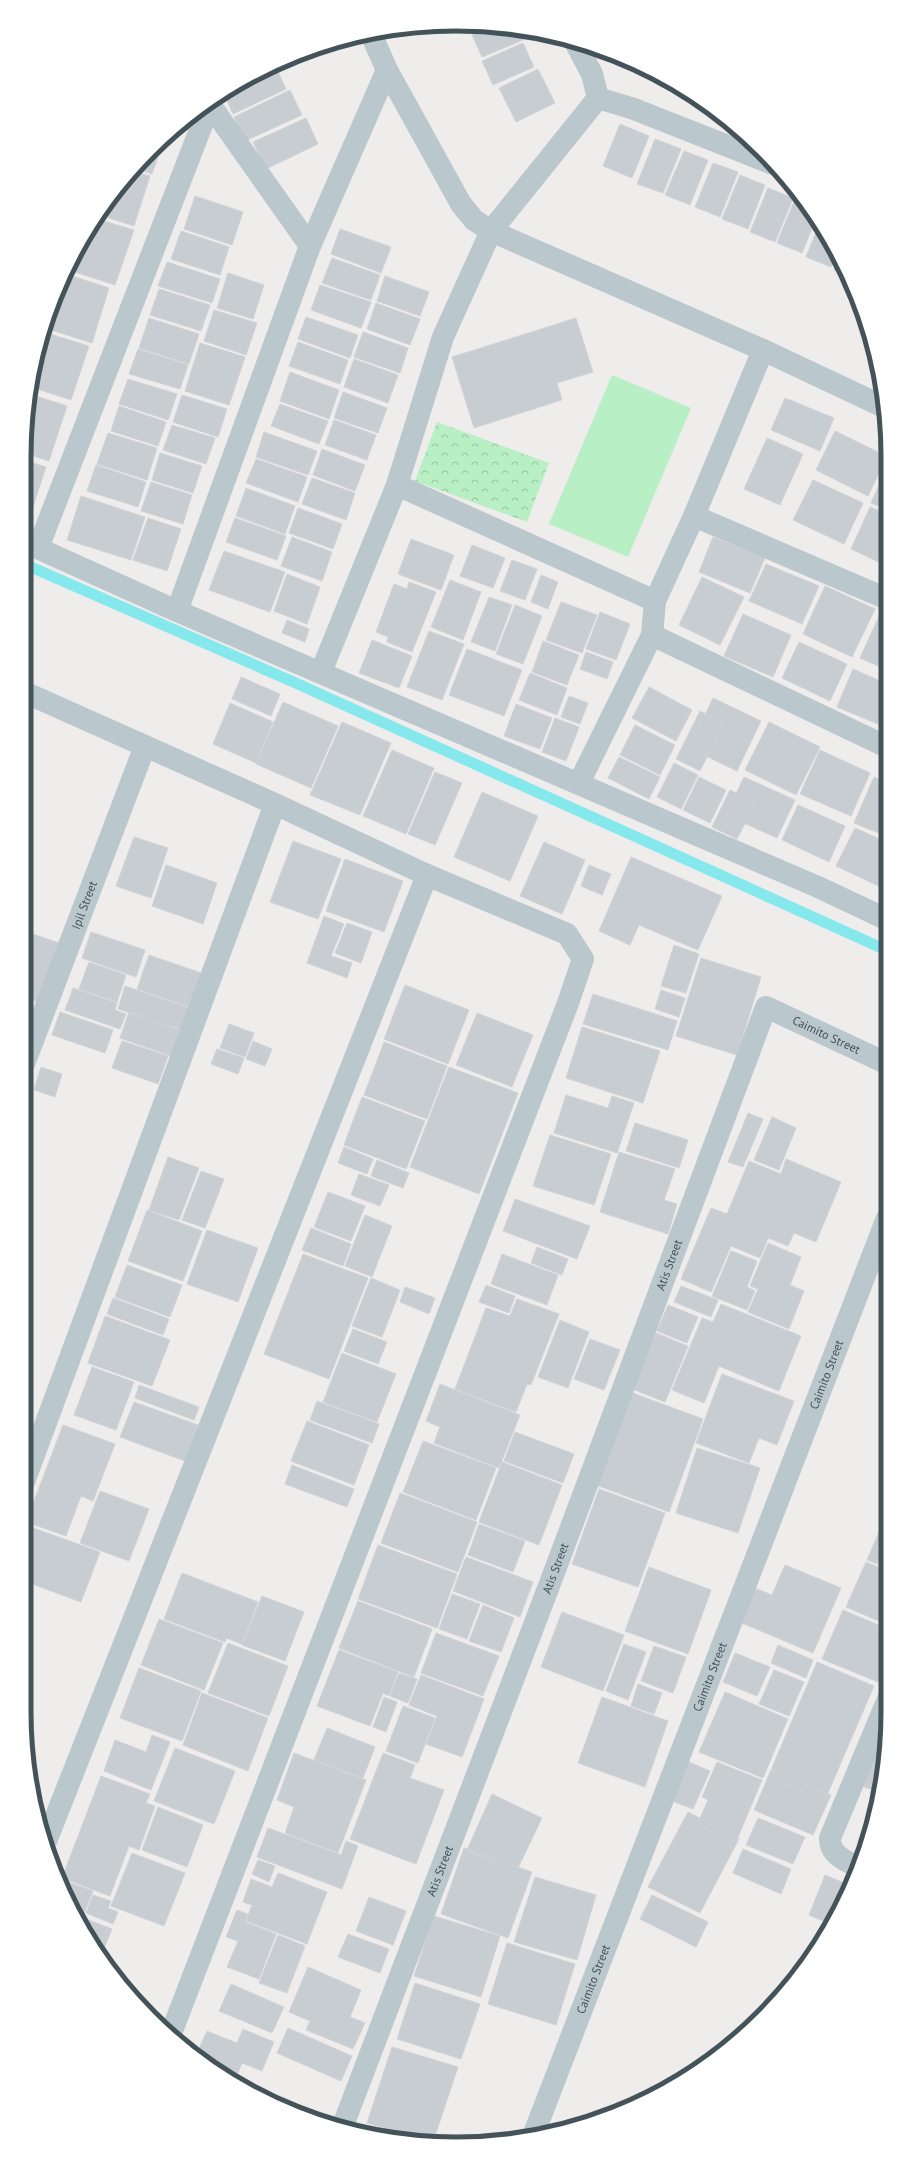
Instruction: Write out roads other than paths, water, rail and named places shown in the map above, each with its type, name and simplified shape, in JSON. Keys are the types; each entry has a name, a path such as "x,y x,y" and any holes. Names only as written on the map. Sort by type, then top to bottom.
{"street":[{"path":"373,39 387,70 461,204 474,220 491,231 763,350 877,404"},
{"path":"579,49 592,74 598,98"},
{"path":"177,611 310,246 387,70"},
{"path":"598,98 729,136 753,151"},
{"path":"321,672 397,485 443,337 491,231 598,98"},
{"path":"212,108 310,246"},
{"path":"205,113 31,545 177,611 579,782 818,886 881,917"},
{"path":"579,782 652,635 655,601 694,516 763,350"},
{"path":"397,485 655,601"},
{"path":"694,516 881,596"},
{"path":"652,635 881,744"},
{"path":"31,695 275,804 427,875 567,934 583,959 568,1003 173,2029"},
{"name":"Ipil Street","path":"31,1046 145,746"},
{"path":"31,1463 275,804"},
{"path":"49,1834 427,875"},
{"name":"Caimito Street","path":"766,1007 881,1061"},
{"name":"Atis Street","path":"344,2122 552,1578 766,1007"},
{"name":"Caimito Street","path":"536,2129 881,1234"},
{"path":"853,1865 845,1861 833,1850 830,1838 881,1723"}],"waterway":[{"path":"31,567 289,680 881,948"}]}
